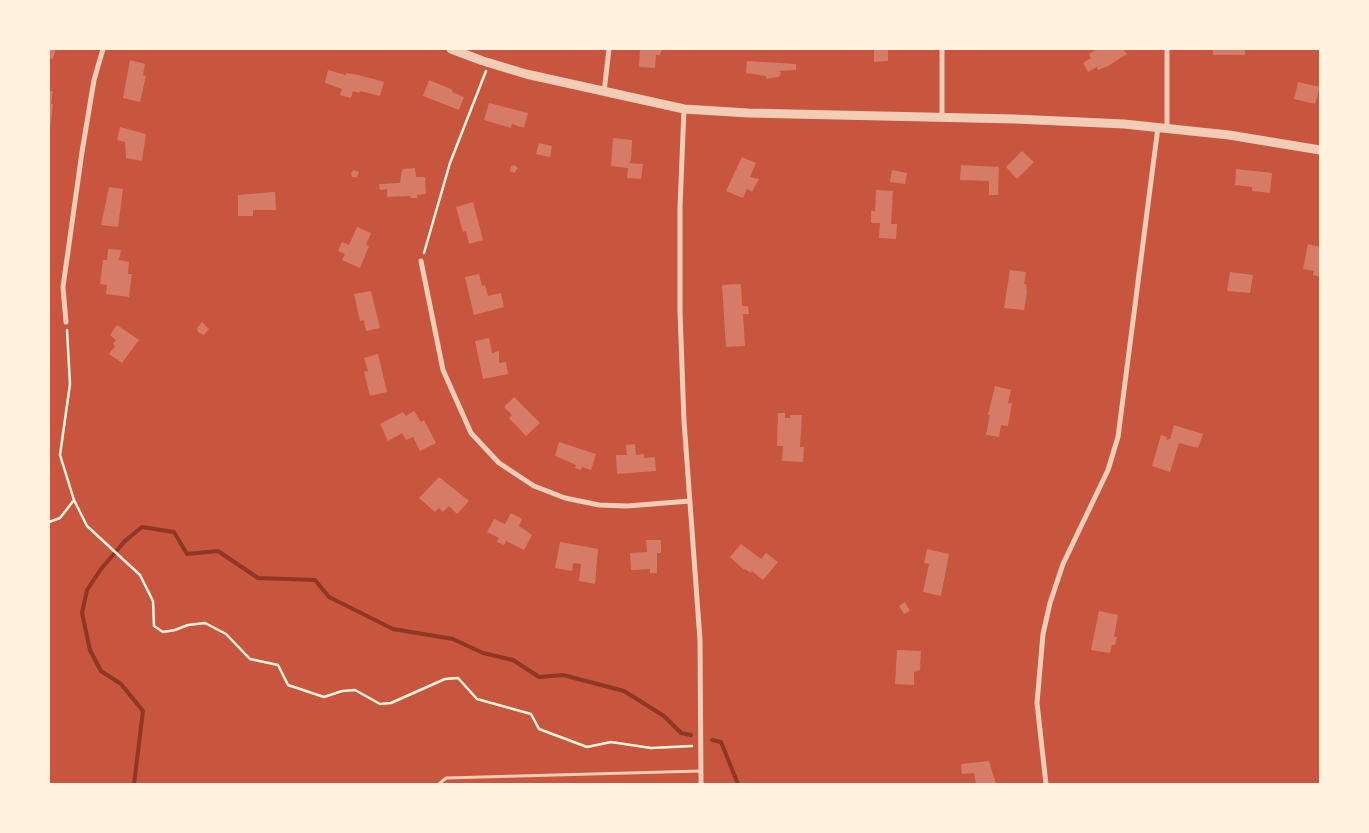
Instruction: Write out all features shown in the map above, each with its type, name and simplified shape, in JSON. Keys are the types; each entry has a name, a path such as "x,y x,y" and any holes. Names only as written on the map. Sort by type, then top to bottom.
{"street":[{"path":"66,322 63,286 94,80 103,49"},
{"path":"451,49 489,64 684,109 748,113 1086,121 1229,134 1320,150"},
{"path":"604,92 609,49"},
{"path":"942,49 942,117"},
{"path":"1046,784 1037,703 1043,634 1060,572 1108,470 1118,437 1162,127 1167,49"},
{"path":"684,109 680,274 690,501 700,640 701,784"},
{"path":"421,261 443,370 471,433 499,463 534,486 565,498 599,505 627,506 690,501"}],"lane":[{"path":"439,784 446,778 701,771"}],"path":[{"path":"421,261 450,163 489,64"},
{"path":"66,322 70,384 60,455 74,500 88,526 107,546 140,575 153,601 154,626 163,632 176,630 188,625 206,623 226,634 250,659 278,665 288,685 324,697 342,690 356,690 380,704 391,703 445,678 458,678 477,699 531,714 539,729 587,747 611,742 651,748 701,745"},
{"path":"49,522 60,518 74,500"}],"building":[{"path":"49,49 56,49 53,59 49,58"},
{"path":"640,49 662,49 660,55 656,55 655,68 639,67"},
{"path":"874,49 888,49 888,61 874,62"},
{"path":"1098,49 1123,49 1127,54 1108,66 1098,70 1097,67 1088,72 1083,63 1091,58 1089,54"},
{"path":"1213,49 1245,49 1245,55 1213,55"},
{"path":"130,60 145,64 143,75 146,76 140,102 123,98"},
{"path":"747,61 796,64 796,70 779,71 781,73 779,77 766,79 766,76 746,73"},
{"path":"328,70 384,82 380,96 360,91 359,93 353,91 351,98 340,95 342,89 325,83"},
{"path":"429,80 464,97 459,110 423,96"},
{"path":"1298,82 1320,87 1315,104 1294,99"},
{"path":"49,91 53,91 50,129"},
{"path":"489,103 528,113 524,128 512,124 511,128 484,120"},
{"path":"120,127 146,134 142,161 126,158 125,142 117,140"},
{"path":"613,138 632,140 631,160 629,163 643,164 641,179 627,178 628,168 611,166"},
{"path":"539,143 552,146 550,157 536,154"},
{"path":"1022,151 1034,162 1017,179 1006,167"},
{"path":"742,157 756,163 750,177 759,179 752,192 747,189 743,198 726,191"},
{"path":"514,165 518,168 514,173 510,171 511,166"},
{"path":"961,165 999,167 998,195 989,195 989,181 960,180"},
{"path":"415,168 416,177 425,177 426,194 417,195 417,198 411,198 410,196 387,197 387,189 380,190 379,184 400,183 402,169"},
{"path":"1236,169 1272,173 1270,193 1252,191 1252,187 1235,185"},
{"path":"354,170 359,172 357,177 352,177 351,173"},
{"path":"892,170 907,173 905,184 890,182"},
{"path":"109,187 123,189 118,227 101,225"},
{"path":"876,190 893,191 891,224 897,224 896,239 879,238 880,223 871,223 871,211 875,211"},
{"path":"275,192 276,210 253,210 253,216 238,216 238,195"},
{"path":"473,202 483,240 469,244 466,231 463,232 456,207"},
{"path":"357,227 371,233 366,245 369,246 360,268 342,260 345,254 338,251 342,242 349,245"},
{"path":"1308,244 1320,247 1320,277 1313,275 1314,271 1303,269"},
{"path":"108,249 121,250 119,260 129,262 128,274 132,274 129,297 106,294 107,285 100,284 103,260 107,260"},
{"path":"1010,270 1026,272 1024,284 1026,284 1027,293 1024,310 1004,308"},
{"path":"1230,272 1253,275 1250,293 1227,291"},
{"path":"479,274 482,286 485,285 488,296 501,293 504,307 474,315 465,277"},
{"path":"741,284 742,306 748,306 749,314 743,314 745,346 726,347 722,285"},
{"path":"371,291 380,328 366,331 364,320 360,321 354,294"},
{"path":"202,322 209,329 204,335 198,332 197,328"},
{"path":"117,325 139,340 122,363 109,354 115,346 113,344 116,340 110,335"},
{"path":"489,338 492,353 499,351 499,363 506,362 508,374 483,379 475,341"},
{"path":"378,354 387,392 370,396 364,372 368,371 364,358"},
{"path":"995,386 1011,390 1008,403 1012,403 1008,426 1001,425 999,437 986,435 990,415 988,415"},
{"path":"514,397 540,423 526,436 509,418 512,415 504,407"},
{"path":"414,411 421,422 424,420 436,443 420,451 413,437 406,440 402,433 388,441 380,424 403,412 406,416"},
{"path":"778,413 785,413 785,418 790,418 790,415 802,415 800,447 804,447 803,462 782,461 783,446 777,446"},
{"path":"1174,425 1203,434 1198,448 1179,443 1170,472 1152,466 1161,435 1167,437 1166,440 1170,439"},
{"path":"559,442 596,454 591,470 582,467 581,470 575,468 576,465 555,456"},
{"path":"635,444 636,455 644,454 644,458 655,457 656,471 617,474 616,455 627,455 626,445"},
{"path":"439,477 469,501 457,514 449,506 443,512 439,508 435,512 419,498"},
{"path":"511,513 522,519 519,526 532,535 524,550 506,541 504,545 497,542 499,538 487,532 494,519 505,524"},
{"path":"646,540 661,540 661,553 657,553 657,573 650,573 650,569 631,570 630,553 647,552"},
{"path":"560,542 598,549 595,584 579,581 581,564 573,563 572,571 555,568"},
{"path":"741,544 761,559 766,553 778,562 763,580 752,571 751,573 744,570 730,557"},
{"path":"927,549 949,554 941,596 923,592 929,564 924,563"},
{"path":"905,602 910,611 904,614 899,606"},
{"path":"1099,611 1118,615 1114,637 1117,637 1110,653 1091,650"},
{"path":"897,650 921,651 920,670 914,672 914,685 895,684"},
{"path":"989,761 996,784 976,784 974,773 962,774 961,764"}],"waterway":[{"path":"134,784 143,711 121,684 101,671 90,650 82,613 87,590 101,569 125,541 142,527 174,532 187,554 218,551 258,578 315,580 329,597 393,629 453,639 483,653 513,660 539,677 563,675 624,691 664,716 681,733 691,735"},
{"path":"712,740 721,742 738,784"}]}
